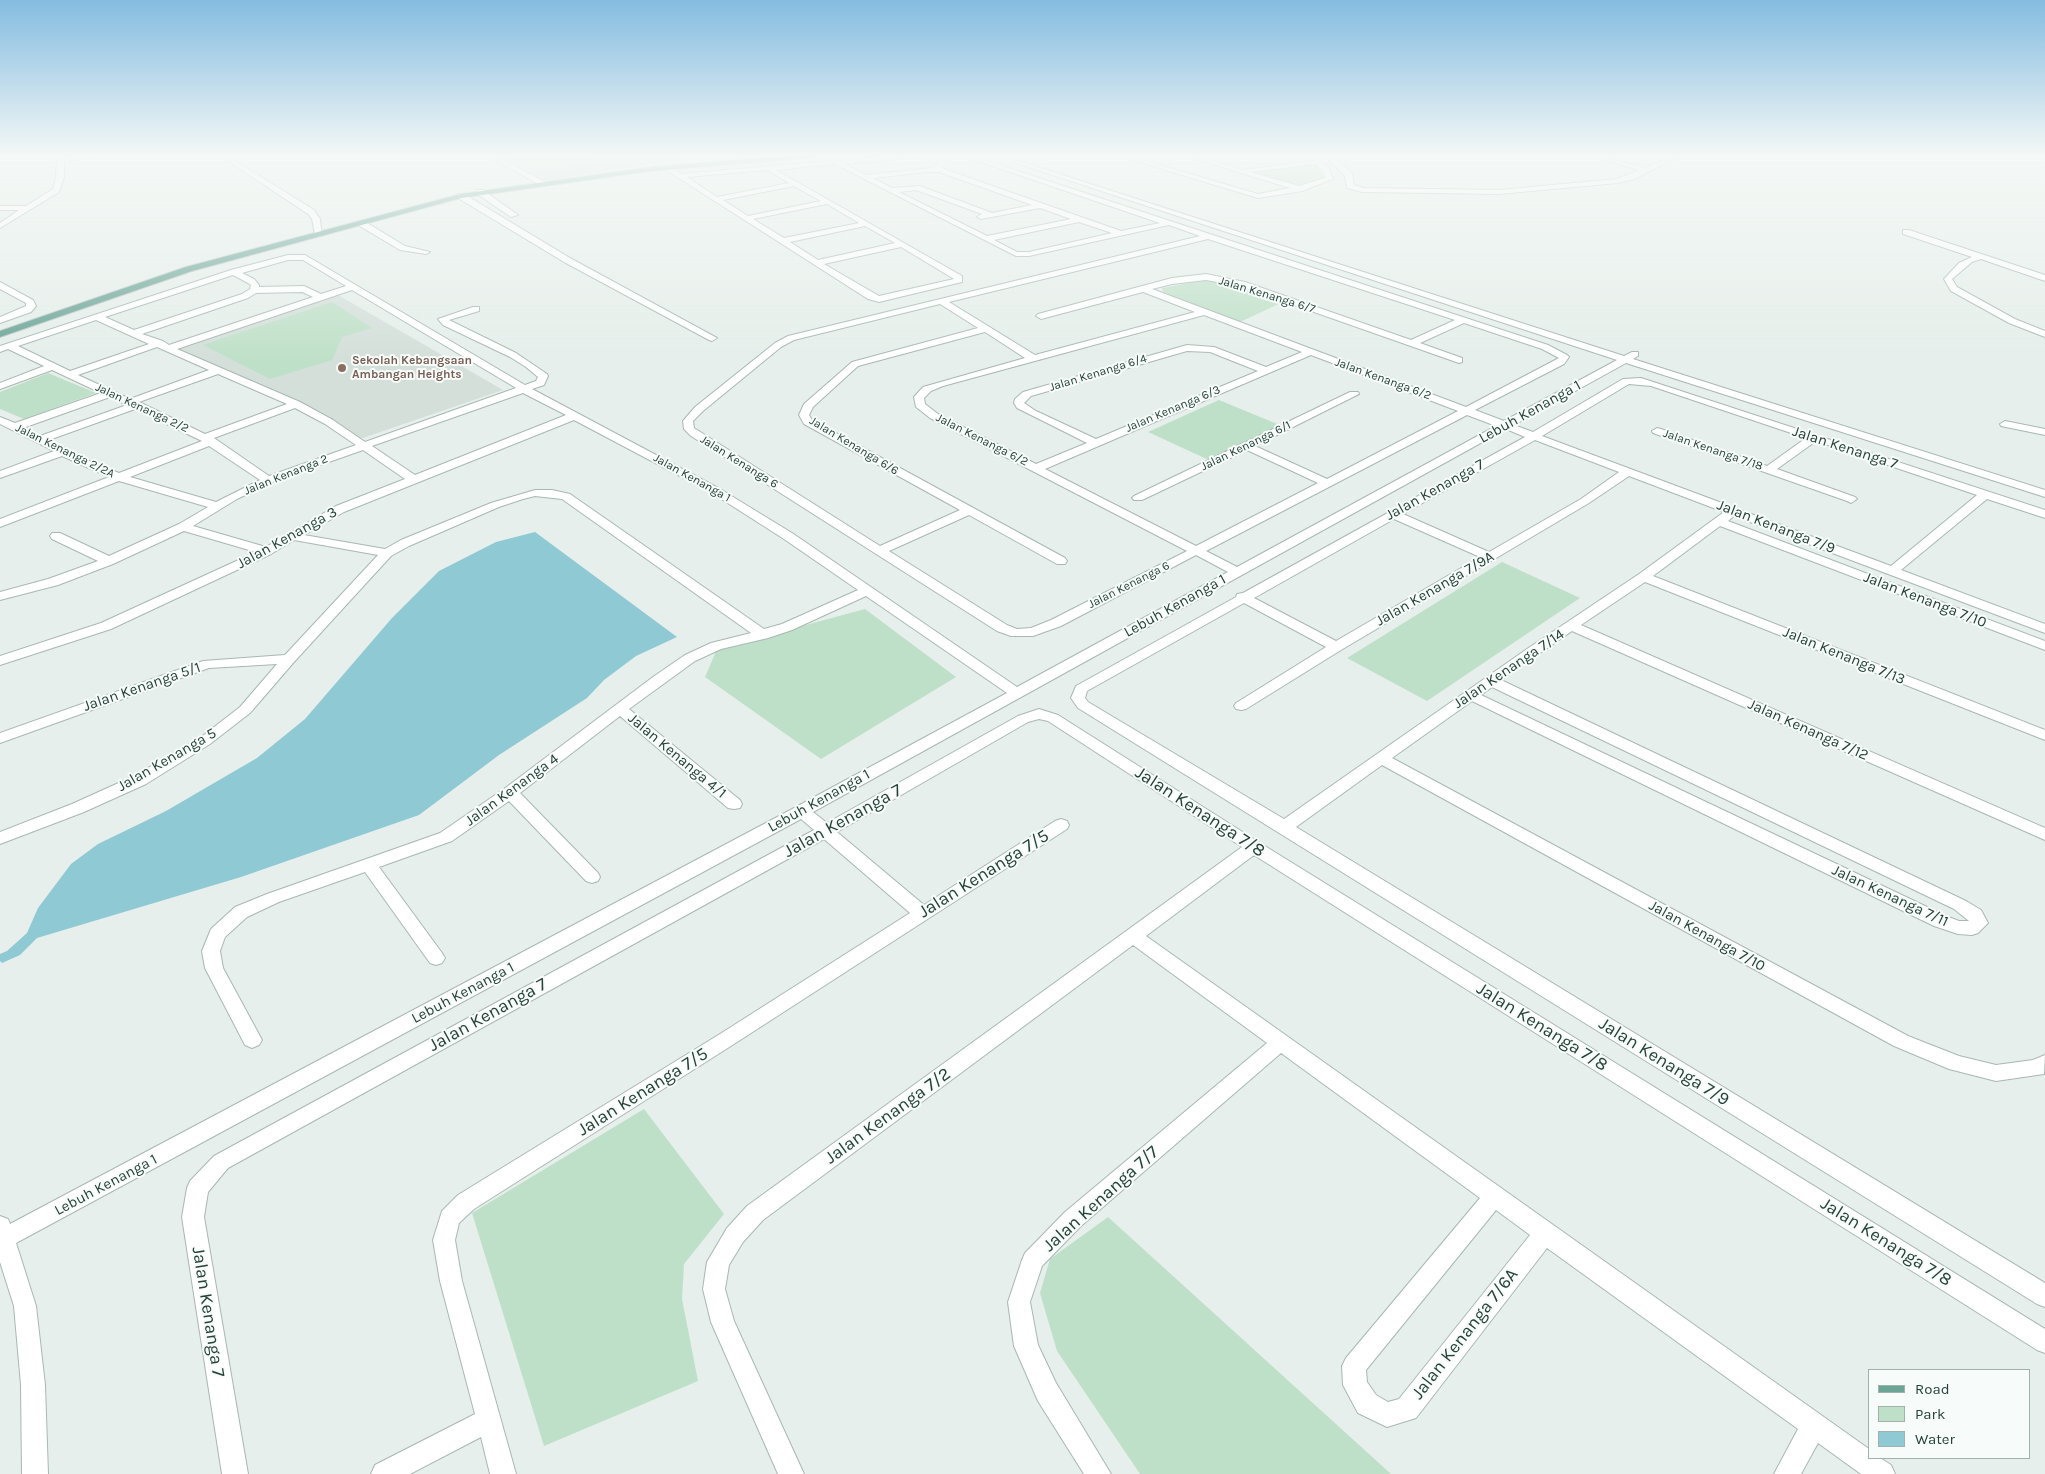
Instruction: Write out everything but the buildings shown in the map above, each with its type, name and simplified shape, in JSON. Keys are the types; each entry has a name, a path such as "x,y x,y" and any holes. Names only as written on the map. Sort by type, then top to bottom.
{"main road":[{"path":"0,334 154,280 355,224"}],"street":[{"path":"317,224 319,234"},
{"path":"364,224 403,248 426,252"},
{"path":"506,224 575,265 712,338"},
{"path":"756,224 817,263 878,299 960,280 958,276 865,224 783,241"},
{"path":"958,224 1009,251 1022,254 1166,224"},
{"path":"986,239 1058,224"},
{"path":"1090,224 1120,234"},
{"path":"1172,224 1462,320"},
{"path":"1211,224 2045,486"},
{"path":"1228,224 2045,494"},
{"path":"1046,226 1080,243"},
{"path":"1906,232 2045,278"},
{"name":"Jalan Kenanga 6","path":"1209,236 791,338 778,345 699,409 688,421 689,429 1002,628 1016,633 1033,632 1197,551 1561,362 1564,357 1545,347 1462,320"},
{"path":"817,263 902,244"},
{"path":"4,348 234,272 298,256 305,258 351,287"},
{"path":"1980,257 1969,260 1948,279 1954,289 2012,321 2045,334"},
{"path":"234,272 251,281 255,285 254,290"},
{"name":"Jalan Kenanga 6/7","path":"1041,316 1144,288 1189,278 1206,277 1224,279 1459,360"},
{"path":"0,285 30,302 31,306 28,310 0,320"},
{"path":"170,348 351,287"},
{"name":"Jalan Kenanga 1","path":"351,287 524,389 716,491 788,536 1017,693"},
{"name":"Jalan Kenanga 6/2","path":"1144,288 1506,425"},
{"path":"135,333 245,296 254,290 304,289 320,297"},
{"path":"942,302 1033,358"},
{"name":"Jalan Kenanga 2","path":"0,596 53,582 109,562 183,527 217,506 268,480 540,383 543,376 513,355 463,332 443,320 476,308"},
{"name":"Jalan Kenanga 6/2","path":"1204,312 940,384 927,389 919,397 920,405 924,410 1238,572"},
{"path":"96,317 160,343 296,404 366,445 413,479"},
{"path":"1413,343 1462,320"},
{"name":"Jalan Kenanga 6/6","path":"986,329 855,364 808,406 804,415 808,422 815,426 1060,561"},
{"path":"70,374 160,343"},
{"name":"Jalan Kenanga 2/2","path":"4,348 54,366 134,403 208,440 268,480"},
{"name":"Jalan Kenanga 6/4","path":"1096,443 1026,409 1019,403 1020,399 1036,392 1187,348 1211,349 1265,370"},
{"name":"Jalan Kenanga 6/3","path":"1037,468 1310,352"},
{"name":"Lebuh Kenanga 1","path":"2,1235 802,811 1630,357"},
{"path":"0,386 54,366"},
{"path":"39,440 218,370"},
{"name":"Jalan Kenanga 7","path":"1284,827 1083,705 1078,698 1081,689 1242,597 1534,436 1620,383 1641,381 2045,514"},
{"path":"15,428 112,393"},
{"name":"Jalan Kenanga 6/1","path":"1138,498 1354,394"},
{"path":"0,523 119,477 296,404"},
{"name":"Jalan Kenanga 3","path":"0,661 131,616 266,551 340,509 574,416"},
{"name":"Jalan Kenanga 2/2A","path":"0,420 62,452 119,477 217,506"},
{"path":"2005,424 2045,432"},
{"name":"Jalan Kenanga 7/9","path":"1506,425 2045,629"},
{"name":"Jalan Kenanga 7/18","path":"1657,431 1851,499"},
{"name":"Jalan Kenanga 7/18","path":"1768,470 1814,438"},
{"path":"1247,446 1327,483"},
{"path":"0,475 62,452"},
{"name":"Jalan Kenanga 7/9A","path":"1241,706 1336,647 1585,501 1628,472"},
{"path":"291,536 387,553 405,543 495,505 535,494 552,493 566,496 763,634"},
{"path":"1893,570 1986,494"},
{"path":"879,551 968,511"},
{"name":"Jalan Kenanga 7/14","path":"1284,827 1470,695 1644,577 1733,511"},
{"path":"1392,514 1489,557"},
{"name":"Jalan Kenanga 7/10","path":"1720,522 2045,646"},
{"path":"183,527 266,551"},
{"path":"56,536 109,562"},
{"name":"Jalan Kenanga 5","path":"0,838 78,808 140,780 204,741 245,710 289,659 387,553"},
{"name":"Jalan Kenanga 7/13","path":"1644,577 2045,735"},
{"name":"Jalan Kenanga 4","path":"252,1040 214,968 211,951 217,934 241,912 273,898 446,837 510,793 690,658 716,646 787,626 866,591"},
{"path":"1242,597 1336,647"},
{"name":"Jalan Kenanga 7/12","path":"1572,626 2045,834"},
{"name":"Jalan Kenanga 5/1","path":"0,738 181,672 208,664 289,659"},
{"name":"Jalan Kenanga 7/11","path":"1470,695 1940,921 1958,927 1972,928 1979,923 1975,915 1960,905 1491,681"},
{"name":"Jalan Kenanga 4/1","path":"620,709 734,804"},
{"name":"Jalan Kenanga 7","path":"234,1474 193,1217 198,1188 221,1162 826,831 1023,719 1039,714"},
{"name":"Jalan Kenanga 7/8","path":"1039,714 1054,718 1254,847 2045,1342"},
{"name":"Jalan Kenanga 7/10","path":"1381,758 1901,1040 1956,1063 1996,1073 2037,1068 2045,1063"},
{"path":"510,793 592,877"},
{"path":"802,811 922,913"},
{"name":"Jalan Kenanga 7/5","path":"503,1474 451,1281 444,1240 450,1218 466,1202 727,1039 1061,825"},
{"name":"Jalan Kenanga 7/9","path":"1284,827 2045,1296"},
{"name":"Jalan Kenanga 7/2","path":"791,1474 723,1322 714,1289 718,1262 735,1235 763,1207 1254,847"},
{"path":"369,865 436,958"},
{"path":"1133,936 1280,1044 1882,1474"},
{"name":"Jalan Kenanga 7/7","path":"1098,1474 1047,1392 1026,1346 1019,1302 1033,1260 1074,1219 1280,1044"},
{"name":"Jalan Kenanga 7/6A","path":"1494,1197 1354,1366 1355,1385 1366,1404 1387,1415 1407,1408 1545,1233"},
{"path":"2,1235 25,1306 33,1385 35,1474"},
{"path":"384,1474 488,1420"},
{"path":"1788,1474 1814,1425"}],"shaded area":[{"name":"Sekolah Kebangsaan Ambangan Heights","path":"338,295 503,390 357,440 260,387 178,349"}],"green space":[{"path":"1205,280 1222,283 1283,302 1240,322 1163,292 1162,288"},
{"path":"332,302 372,328 342,337 332,360 270,379 203,345"},
{"path":"48,373 96,393 24,419 0,409 0,392"},
{"path":"1219,400 1282,426 1211,461 1148,432"},
{"path":"1502,562 1580,598 1427,701 1347,658"},
{"path":"865,609 956,677 821,759 705,677 717,649"},
{"path":"644,1109 724,1214 684,1264 682,1299 698,1381 544,1446 472,1213"},
{"path":"1108,1217 1391,1474 1140,1474 1057,1351 1040,1293 1050,1259"}],"water":[{"path":"535,532 677,637 636,656 604,680 587,698 499,755 419,815 241,877 37,938 20,955 2,963 0,961 0,954 7,951 27,933 38,908 71,864 98,844 166,811 257,758 305,719 392,618 439,571 496,542"}],"place":[{"name":"Sekolah Kebangsaan Ambangan Heights","path":"342,368"}]}
